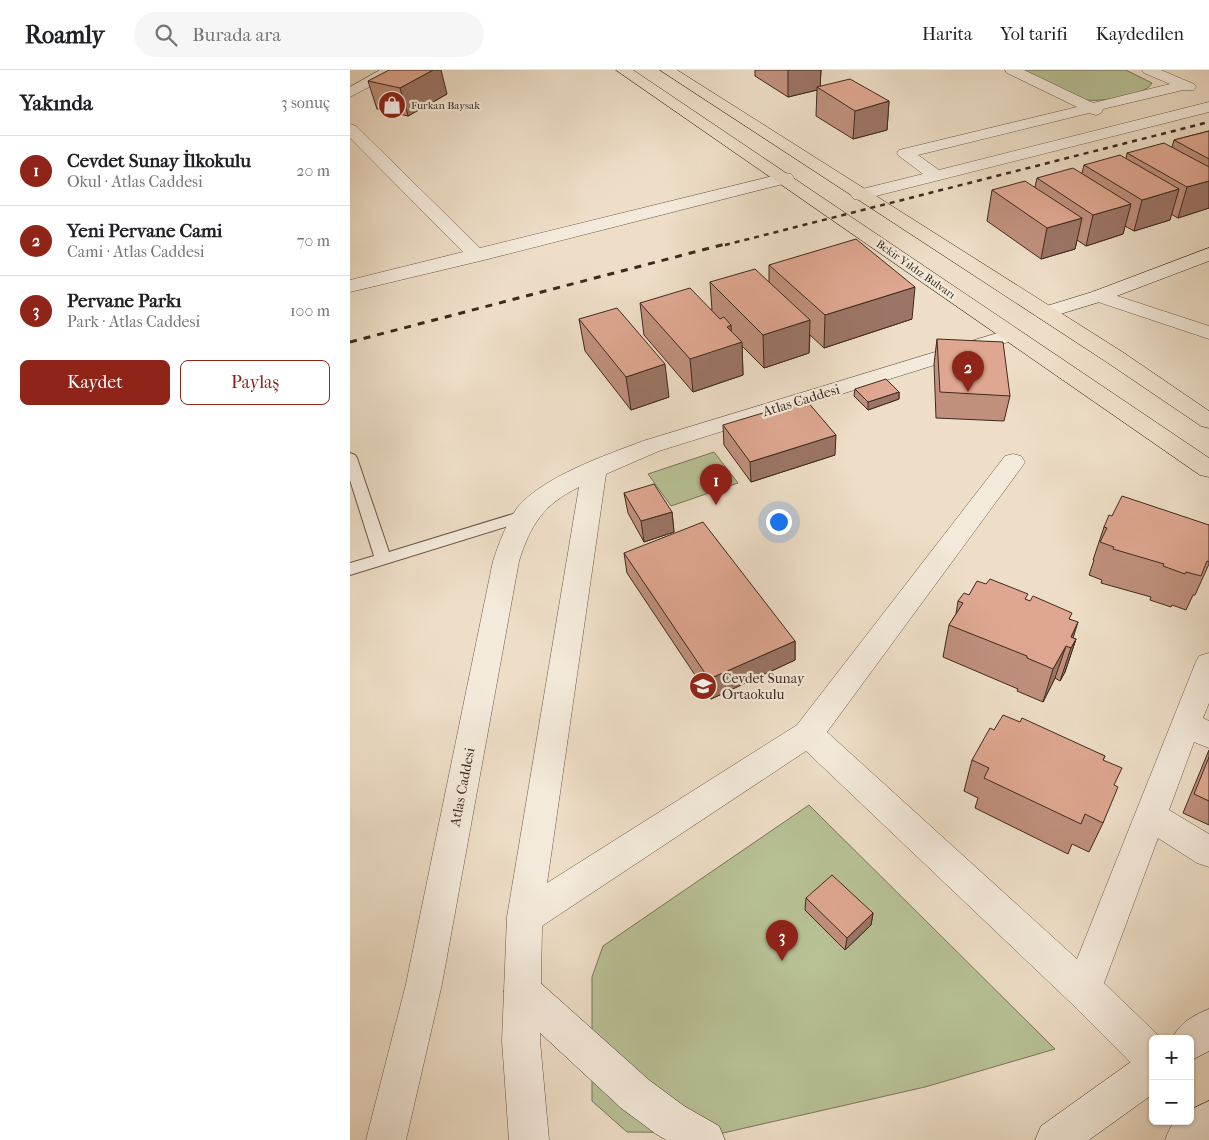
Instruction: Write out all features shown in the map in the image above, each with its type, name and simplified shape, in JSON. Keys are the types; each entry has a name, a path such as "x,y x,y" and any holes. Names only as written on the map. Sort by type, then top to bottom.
{"main road":[{"name":"Bekir Yıldız Bulvarı","path":"623,70 785,178 1011,335 1209,468"},
{"path":"666,70 1209,421"}],"street":[{"path":"350,93 391,70"},
{"path":"1012,70 1131,127"},
{"path":"1149,70 1197,90"},
{"path":"937,176 905,153 1091,108 1197,90"},
{"path":"860,195 1209,107"},
{"path":"350,129 477,256"},
{"path":"350,286 785,178"},
{"path":"1044,313 1100,296 1209,254"},
{"path":"1100,296 1209,333"},
{"name":"Atlas Caddesi","path":"386,1140 424,984 506,561 513,540 526,515 535,504 554,490 613,461 651,446 1011,335"},
{"path":"526,917 808,734 1013,462"},
{"path":"529,1140 521,1041 526,917 594,472"},
{"path":"1083,989 1150,816 1198,729 1209,664"},
{"path":"808,734 1083,989 1149,1054"},
{"path":"1150,816 1209,852"},
{"path":"522,991 635,1094 670,1120 705,1140"},
{"path":"1194,1039 1209,1028"},
{"path":"1055,1140 1149,1073"},
{"path":"1185,1140 1209,1121"}],"lane":[{"path":"350,458 383,559"},
{"path":"350,569 526,515"}],"green space":[{"path":"1017,70 1126,70 1152,83 1148,88 1132,95 1111,99 1085,100"},
{"path":"714,452 738,483 671,506 648,474"},
{"path":"809,805 1055,1049 925,1087 723,1133 627,1132 592,1101 592,977 603,946"}],"building":[{"path":"389,70 433,70 400,88 368,81"},
{"path":"850,79 889,101 855,111 817,87"},
{"path":"1209,131 1209,159 1174,140"},
{"path":"1164,143 1209,167 1209,181 1187,187 1127,153"},
{"path":"1120,155 1179,189 1142,200 1084,165"},
{"path":"1073,168 1131,204 1093,215 1037,178"},
{"path":"1025,181 1082,218 1047,228 992,190"},
{"path":"856,239 915,287 825,315 769,265"},
{"path":"755,269 810,320 763,335 710,282"},
{"path":"690,288 720,319 724,317 731,325 727,327 742,342 690,359 640,303"},
{"path":"617,308 665,364 626,377 579,319"},
{"path":"937,339 1003,342 1010,396 940,392"},
{"path":"886,379 899,392 868,402 855,389"},
{"path":"806,400 836,435 750,462 723,425"},
{"path":"654,484 672,512 641,521 624,493"},
{"path":"1122,496 1209,525 1209,562 1207,561 1201,576 1186,572 1185,574 1163,566 1164,564 1113,549 1114,547 1100,542 1107,528 1104,527 1109,515 1112,516"},
{"path":"703,522 795,641 709,679 624,553"},
{"path":"990,579 1028,594 1025,599 1030,601 1033,596 1072,613 1069,619 1078,622 1071,637 1076,639 1071,648 1066,646 1053,669 1027,658 1027,656 949,625 963,603 958,601 964,593 969,595 977,581 986,584"},
{"path":"1003,715 1020,722 1022,718 1105,756 1103,760 1122,768 1114,785 1118,787 1103,823 1085,814 1081,824 984,778 989,768 972,760 990,728 994,730"},
{"path":"1209,757 1209,801 1194,794"},
{"path":"832,875 873,913 847,938 806,898"}],"railway":[{"path":"725,245 1209,122"},
{"path":"350,342 729,243"}],"place":[{"name":"Furkan Baysak","path":"392,105"},
{"name":"Yeni Pervane Cami","path":"968,392"},
{"name":"Cevdet Sunay İlkokulu","path":"716,505"},
{"name":"Cevdet Sunay Ortaokulu","path":"703,686"},
{"name":"Pervane Parkı","path":"782,961"}]}
